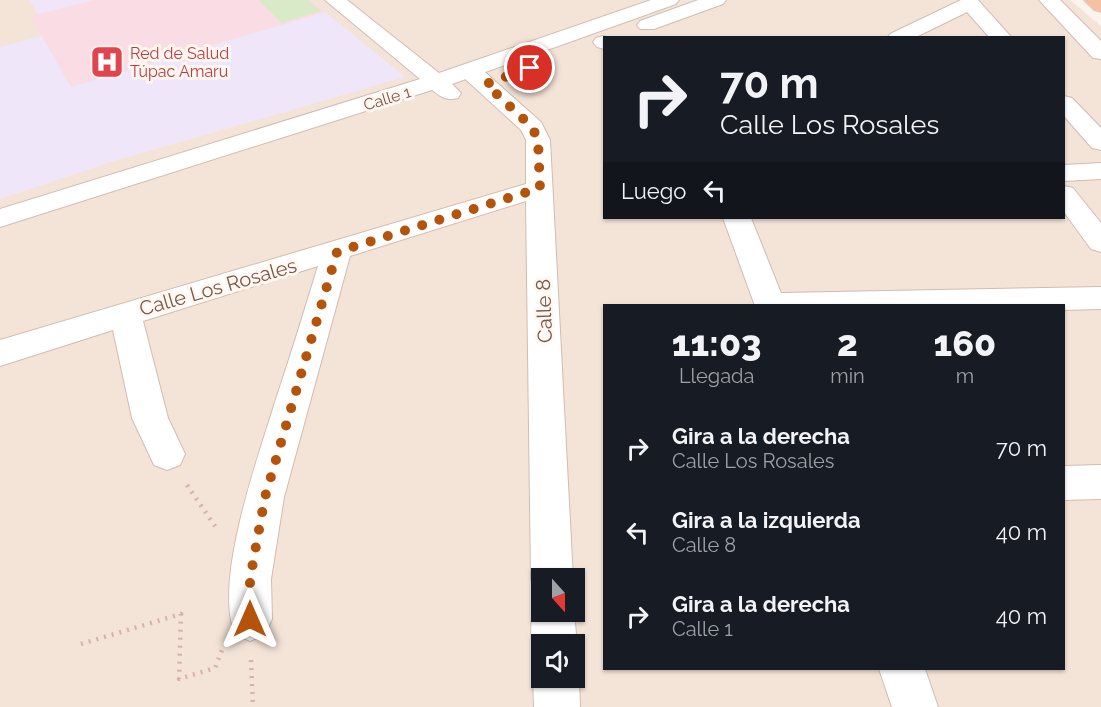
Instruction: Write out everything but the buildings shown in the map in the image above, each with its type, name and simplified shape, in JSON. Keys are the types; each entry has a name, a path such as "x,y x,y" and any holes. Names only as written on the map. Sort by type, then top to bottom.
{"highway":[{"path":"1094,0 1101,6"}],"street":[{"name":"Calle 8","path":"335,0 532,127 538,140 552,568"},
{"name":"Calle 1","path":"461,83 669,0"},
{"name":"Calle 1","path":"620,36 716,0"},
{"path":"1049,0 1101,53"},
{"path":"920,33 970,3 1000,36"},
{"name":"Calle 1","path":"0,218 101,185 603,42"},
{"path":"1065,104 1101,143"},
{"path":"1065,173 1101,171"},
{"name":"Calle Los Rosales","path":"0,353 337,252 540,188"},
{"path":"1065,195 1101,242"},
{"path":"737,219 770,304"},
{"path":"238,629 265,497 337,252"},
{"path":"931,304 1101,298"},
{"path":"125,314 150,418 167,454"},
{"path":"1065,483 1101,482"},
{"path":"902,670 915,707"},
{"path":"556,688 556,707"}],"path":[{"path":"167,454 250,579"},
{"path":"81,644 182,614 179,679 215,668 238,629"}],"shaded area":[{"path":"0,0 1070,0 1101,26 1101,707 0,707"},
{"path":"29,0 95,0 38,14"},
{"name":"Red de Salud Túpac Amaru","path":"95,0 311,0 325,12 71,87 30,16"},
{"path":"325,12 405,77 111,162 0,199 0,47 42,36 71,87"}],"green space":[{"path":"258,0 308,0 321,11 282,23"}],"place":[{"name":"Red de Salud Túpac Amaru","path":"107,62"}],"route":[{"path":"250,619 250,579 265,497 337,252 540,188 538,140 532,127 486,84 530,68"}]}
